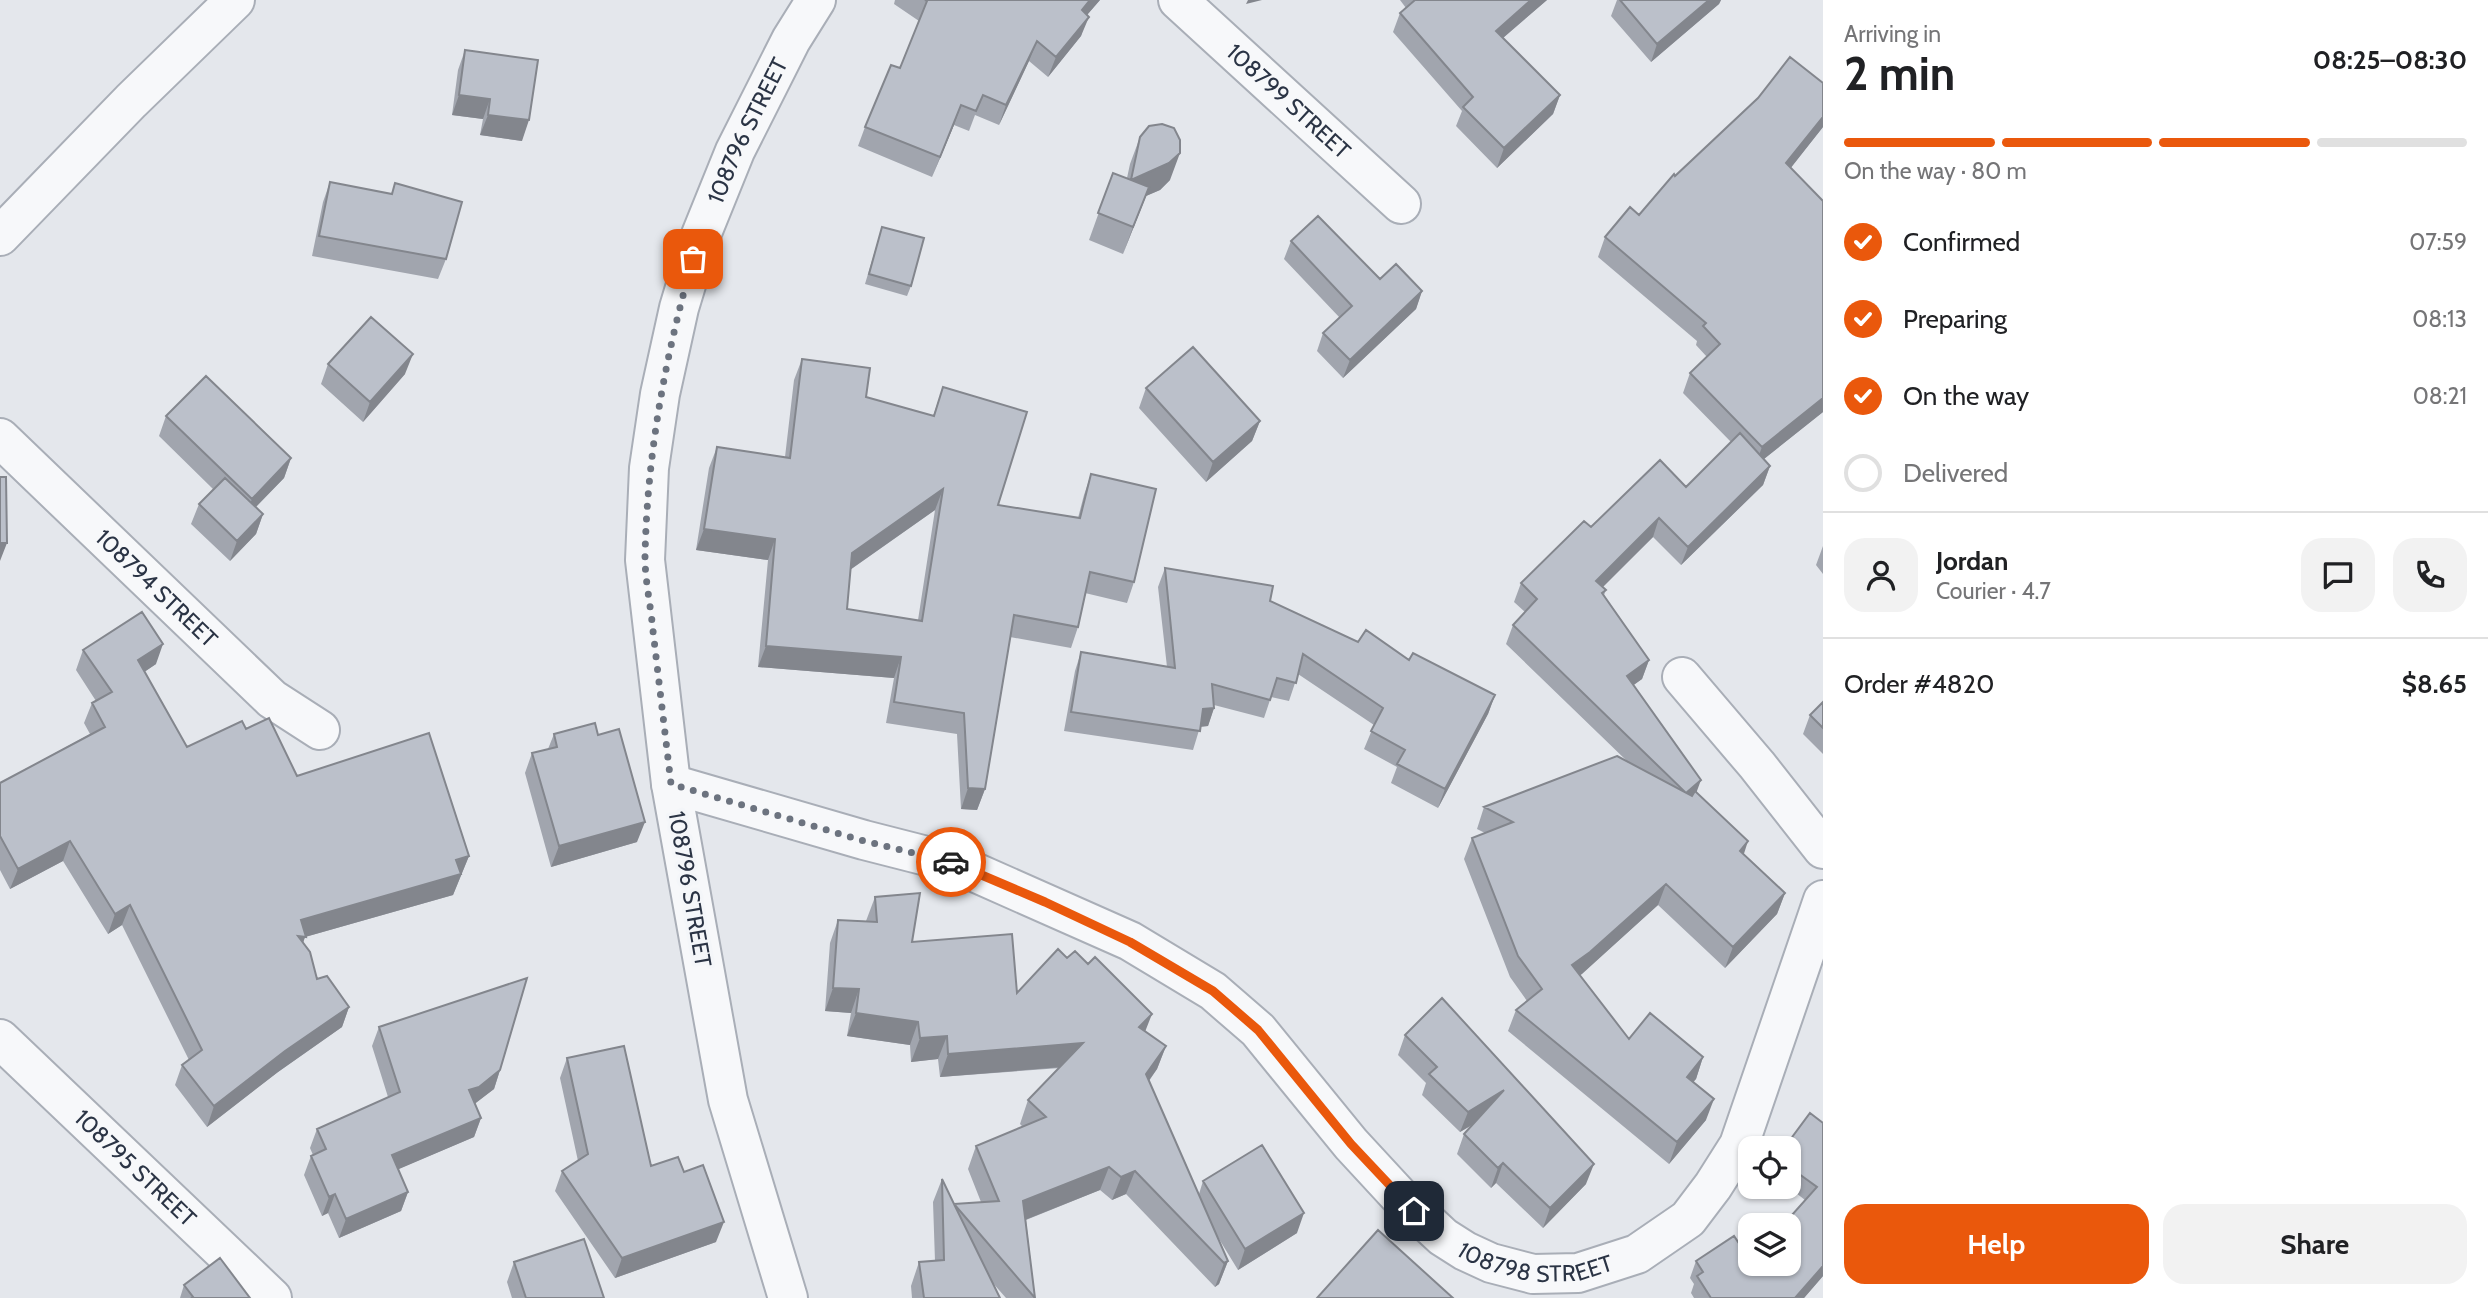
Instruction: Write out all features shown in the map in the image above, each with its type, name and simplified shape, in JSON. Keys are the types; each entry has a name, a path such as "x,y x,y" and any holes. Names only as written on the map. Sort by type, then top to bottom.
{"street":[{"path":"0,236 131,101 235,0"},
{"name":"108796 STREET","path":"788,1298 728,1100 671,784 645,560 649,468 660,394 679,308 701,235 735,151 791,40 816,0"},
{"name":"108799 STREET","path":"1178,0 1401,205"},
{"name":"108794 STREET","path":"0,438 272,699 320,730"},
{"path":"1682,677 1757,765 1823,849"},
{"name":"108798 STREET","path":"671,784 864,841 954,863 1130,942 1213,991 1258,1030 1351,1144 1400,1198 1443,1237 1492,1263 1533,1274 1578,1273 1637,1254 1688,1219 1739,1145 1823,900"},
{"name":"108795 STREET","path":"0,1039 272,1298"}],"building":[{"path":"925,0 1090,0 1082,10 1089,17 1056,57 1037,41 1006,105 983,95 976,111 961,105 940,157 865,127 891,65 900,68 927,1"},
{"path":"1415,0 1531,0 1496,31 1560,95 1504,148 1463,107 1473,97 1400,13"},
{"path":"1620,0 1709,0 1657,44"},
{"path":"465,50 538,60 529,120 488,115 490,99 459,95"},
{"path":"1790,57 1823,83 1823,117 1786,163 1823,201 1823,398 1762,447 1690,373 1720,344 1703,326 1706,323 1605,237 1630,207 1639,215 1674,174 1675,176 1758,98"},
{"path":"1162,124 1174,128 1180,140 1180,153 1169,163 1131,180 1140,137 1149,126"},
{"path":"1113,173 1149,187 1133,227 1098,213"},
{"path":"330,182 392,194 395,183 462,202 446,259 319,236"},
{"path":"1318,216 1380,279 1396,264 1422,291 1350,360 1323,333 1352,306 1291,241"},
{"path":"882,227 924,238 911,286 869,274"},
{"path":"371,317 413,354 370,402 328,364"},
{"path":"1193,347 1260,421 1213,462 1146,388"},
{"path":"802,359 870,368 866,397 934,416 943,387 1027,412 998,505 1080,518 1091,474 1156,489 1134,582 1090,572 1078,627 1014,615 985,789 968,788 964,713 894,702 901,657 766,646 775,539 704,529 717,447 790,458","holes":["943,489 922,621 847,609 852,553"]},
{"path":"206,376 291,458 252,499 166,416"},
{"path":"1740,433 1770,466 1688,547 1659,518 1596,581 1606,590 1602,593 1649,660 1627,676 1701,780 1686,793 1513,625 1537,599 1521,583 1584,521 1591,527 1660,460 1686,487"},
{"path":"0,477 6,477 7,543 0,543"},
{"path":"225,478 263,514 237,541 199,504"},
{"path":"1165,568 1273,586 1270,601 1358,642 1366,630 1409,660 1413,653 1495,695 1445,789 1397,764 1405,750 1371,731 1383,708 1303,654 1296,683 1277,678 1270,700 1212,684 1214,708 1203,709 1200,731 1071,712 1081,652 1175,668"},
{"path":"142,612 163,644 138,660 187,747 242,721 246,729 269,718 297,776 429,733 469,856 456,860 461,874 301,920 306,937 298,936 310,952 317,979 327,976 349,1007 285,1051 214,1106 182,1065 202,1050 130,905 115,914 70,841 18,869 0,836 0,783 105,727 92,703 112,692 83,650"},
{"path":"1823,702 1823,728 1810,715"},
{"path":"595,723 598,735 619,729 645,822 559,846 532,753 557,747 554,734"},
{"path":"1617,756 1692,796 1695,791 1748,841 1740,851 1785,893 1733,947 1666,884 1572,965 1629,1039 1650,1013 1703,1057 1687,1077 1714,1099 1677,1142 1516,1010 1542,989 1518,956 1472,838 1513,822 1484,807"},
{"path":"920,893 912,942 1012,934 1017,993 1058,949 1067,958 1075,951 1088,964 1095,957 1152,1014 1139,1027 1166,1046 1146,1074 1228,1261 1224,1263 1135,1171 1121,1177 1109,1167 1023,1201 1035,1298 954,1204 999,1201 976,1146 1046,1117 1028,1100 1083,1043 948,1054 947,1036 920,1038 918,1022 856,1013 859,989 833,988 838,920 877,922 875,897"},
{"path":"527,978 500,1070 479,1087 469,1090 481,1118 392,1155 408,1192 346,1219 335,1194 329,1197 311,1156 326,1149 317,1129 400,1092 379,1027"},
{"path":"1442,998 1594,1164 1550,1208 1503,1163 1498,1168 1464,1134 1504,1090 1468,1112 1429,1074 1437,1067 1405,1035"},
{"path":"624,1046 651,1166 678,1157 684,1172 703,1165 724,1222 622,1258 562,1171 588,1154 567,1058"},
{"path":"1810,1113 1823,1123 1823,1266 1795,1298 1711,1298 1697,1276 1703,1272 1696,1261 1734,1236 1738,1242 1738,1276 1801,1276 1801,1213 1794,1213 1817,1187 1801,1175 1801,1136 1793,1136"},
{"path":"1262,1145 1304,1213 1245,1249 1203,1181"},
{"path":"942,1179 1000,1298 924,1298 919,1262 944,1260"},
{"path":"1378,1230 1453,1298 1317,1298"},
{"path":"584,1239 604,1298 526,1298 514,1262"},
{"path":"220,1258 250,1298 191,1298 193,1297 184,1285"}],"way so far":[{"path":"693,259 660,394 649,468 645,560 671,784 864,841 951,862"}],"route":[{"path":"951,862 1130,942 1213,991 1258,1030 1351,1144 1414,1211"}]}
